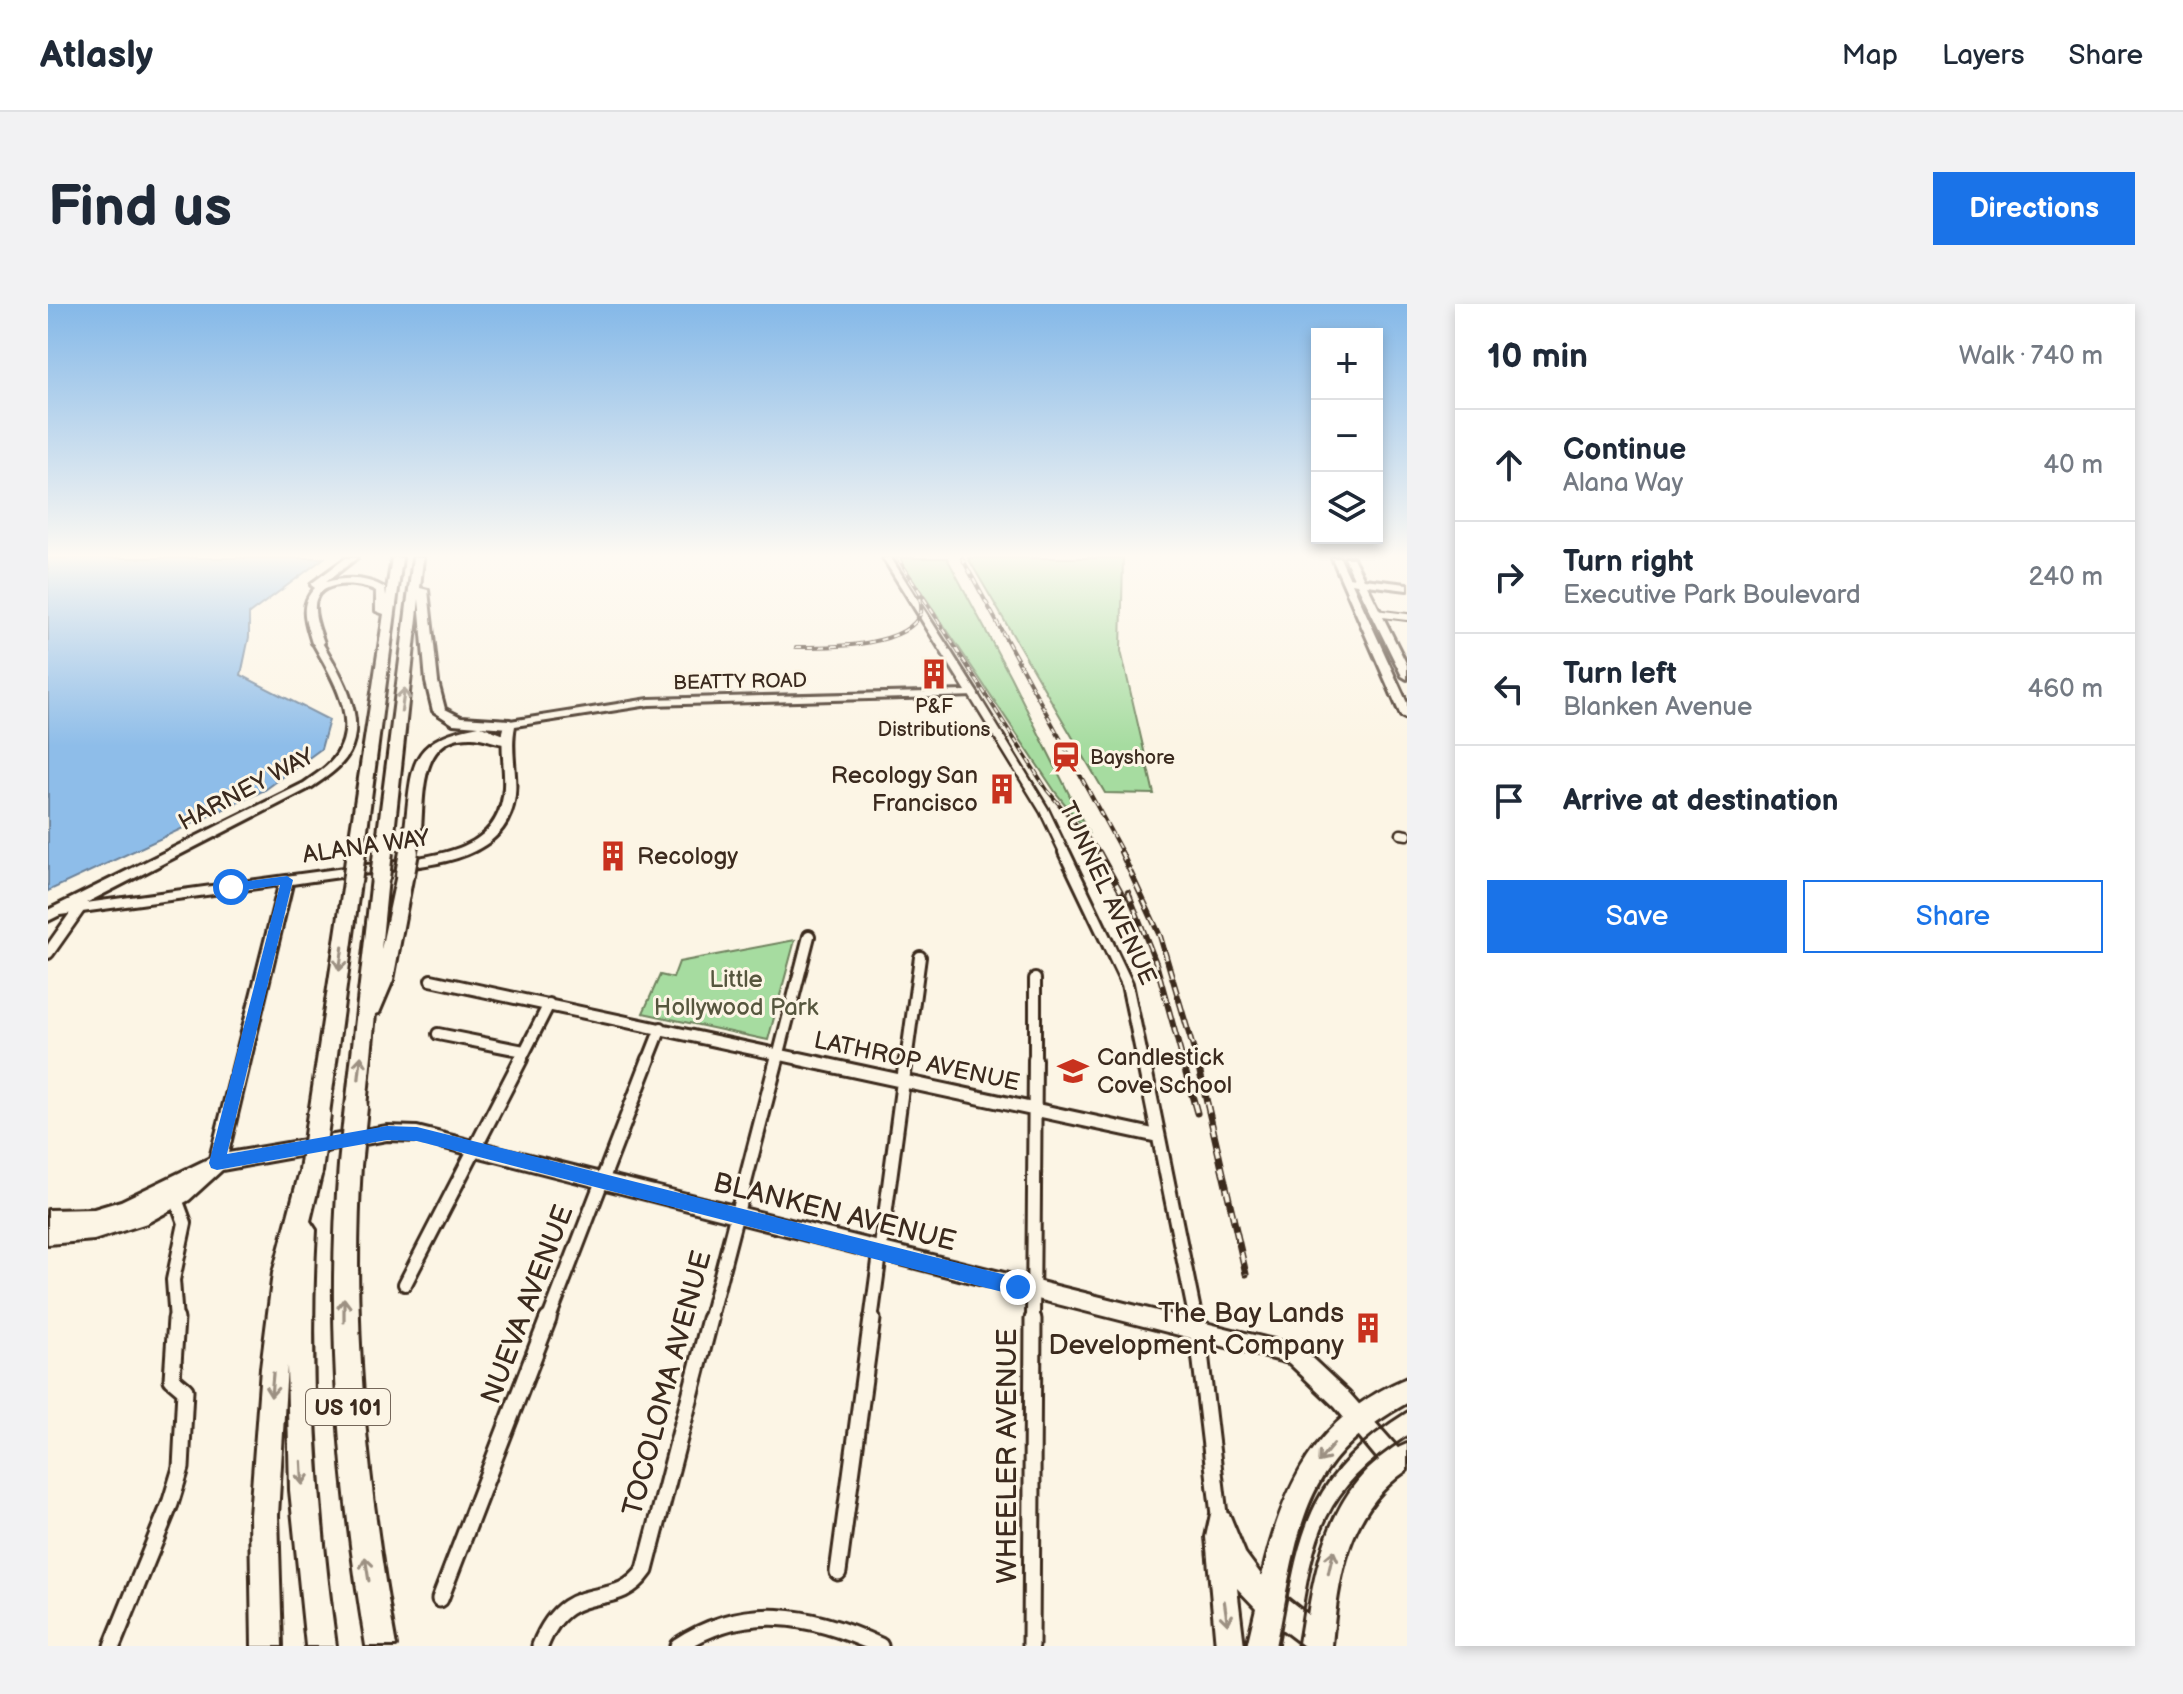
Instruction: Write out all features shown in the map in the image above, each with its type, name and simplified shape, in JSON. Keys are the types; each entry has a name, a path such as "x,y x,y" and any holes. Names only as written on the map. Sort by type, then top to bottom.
{"highway":[{"path":"306,621 318,643"},
{"path":"314,621 318,643"},
{"path":"375,715 380,621"},
{"name":"US 101","path":"321,1646 305,1518 300,1423 302,1271 311,1171 388,621"},
{"name":"US 101","path":"381,1646 361,1528 347,1400 344,1279 350,1165 411,621"},
{"path":"425,621 432,682 439,711 458,721 510,724"},
{"path":"364,1029 384,980 413,830 419,764 435,745 459,733 510,724"},
{"path":"435,745 451,737 471,733 487,733 507,741"},
{"path":"267,1646 264,1515 274,1368 285,1273 311,1171"}],"main road":[{"path":"1363,621 1407,716"},
{"path":"1379,621 1407,676"},
{"path":"1261,1646 1290,1516 1302,1483 1322,1455 1359,1419 1407,1390"},
{"path":"1318,1642 1324,1592 1343,1524 1358,1499 1401,1459"},
{"path":"1220,1523 1233,1561 1250,1584 1318,1642"},
{"path":"1220,1523 1220,1566 1230,1646"}],"street":[{"name":"TUNNEL AVENUE","path":"927,621 1044,810 1127,984 1199,1333 1220,1523"},
{"name":"HARNEY WAY","path":"53,913 308,785 340,759 349,733 350,705 318,643"},
{"name":"BEATTY ROAD","path":"510,724 649,702 973,694"},
{"name":"ALANA WAY","path":"79,909 427,861 477,845 499,827 509,808 507,741 510,724"},
{"path":"133,871 120,885 120,892 127,899 143,900"},
{"path":"52,1230 106,1229 201,1180 217,1163 287,880"},
{"path":"48,953 97,889"},
{"name":"HARNEY WAY","path":"53,913 79,909"},
{"name":"TOCOLOMA AVENUE","path":"540,1646 553,1619 565,1607 633,1585 642,1575 809,936"},
{"path":"838,1572 920,957"},
{"name":"WHEELER AVENUE","path":"1031,1646 1035,979"},
{"name":"LATHROP AVENUE","path":"431,980 1158,1136"},
{"path":"405,1284 549,1004"},
{"name":"NUEVA AVENUE","path":"440,1599 661,1028"},
{"path":"438,1034 524,1051"},
{"name":"BLANKEN AVENUE","path":"217,1163 387,1133 417,1134 474,1148 1294,1355 1316,1373 1401,1459"},
{"path":"112,1646 170,1504 181,1468 185,1390 172,1379 177,1328 173,1280 185,1223 174,1192"},
{"path":"678,1646 714,1623 764,1617 831,1626 880,1646"}],"green space":[{"path":"941,621 980,621 1089,834 1056,793"},
{"path":"1005,621 1122,621 1121,651 1154,794 1105,793"},
{"name":"Little Hollywood Park","path":"795,940 768,1040 643,1013 660,975 673,978 679,962"}],"water":[{"path":"48,621 249,621 241,675 329,720 321,749 265,790 48,891"}],"tram line":[{"path":"1278,1646 1292,1571 1311,1510 1346,1459 1372,1435 1407,1411"},
{"path":"1297,1646 1315,1551 1336,1502 1353,1480 1407,1437"}],"railway":[{"path":"796,647 826,647 884,639 901,633 915,621"},
{"path":"938,621 1047,790 1101,854"},
{"path":"996,621 1123,854"},
{"path":"1099,852 1127,903"},
{"path":"1121,852 1160,936 1197,1061"},
{"path":"1128,892 1156,963 1183,1061"},
{"path":"1182,1059 1197,1113"},
{"path":"1197,1059 1246,1274"}],"place":[{"name":"P&F Distributions","path":"934,674"},
{"name":"Bayshore","path":"1066,757"},
{"name":"Recology San Francisco","path":"1002,789"},
{"name":"Recology","path":"613,856"},
{"name":"Candlestick Cove School","path":"1073,1071"},
{"name":"The Bay Lands Development Company","path":"1368,1328"}],"route":[{"path":"231,887 287,880 267,971 217,1163 387,1133 417,1134 1018,1287"}]}
